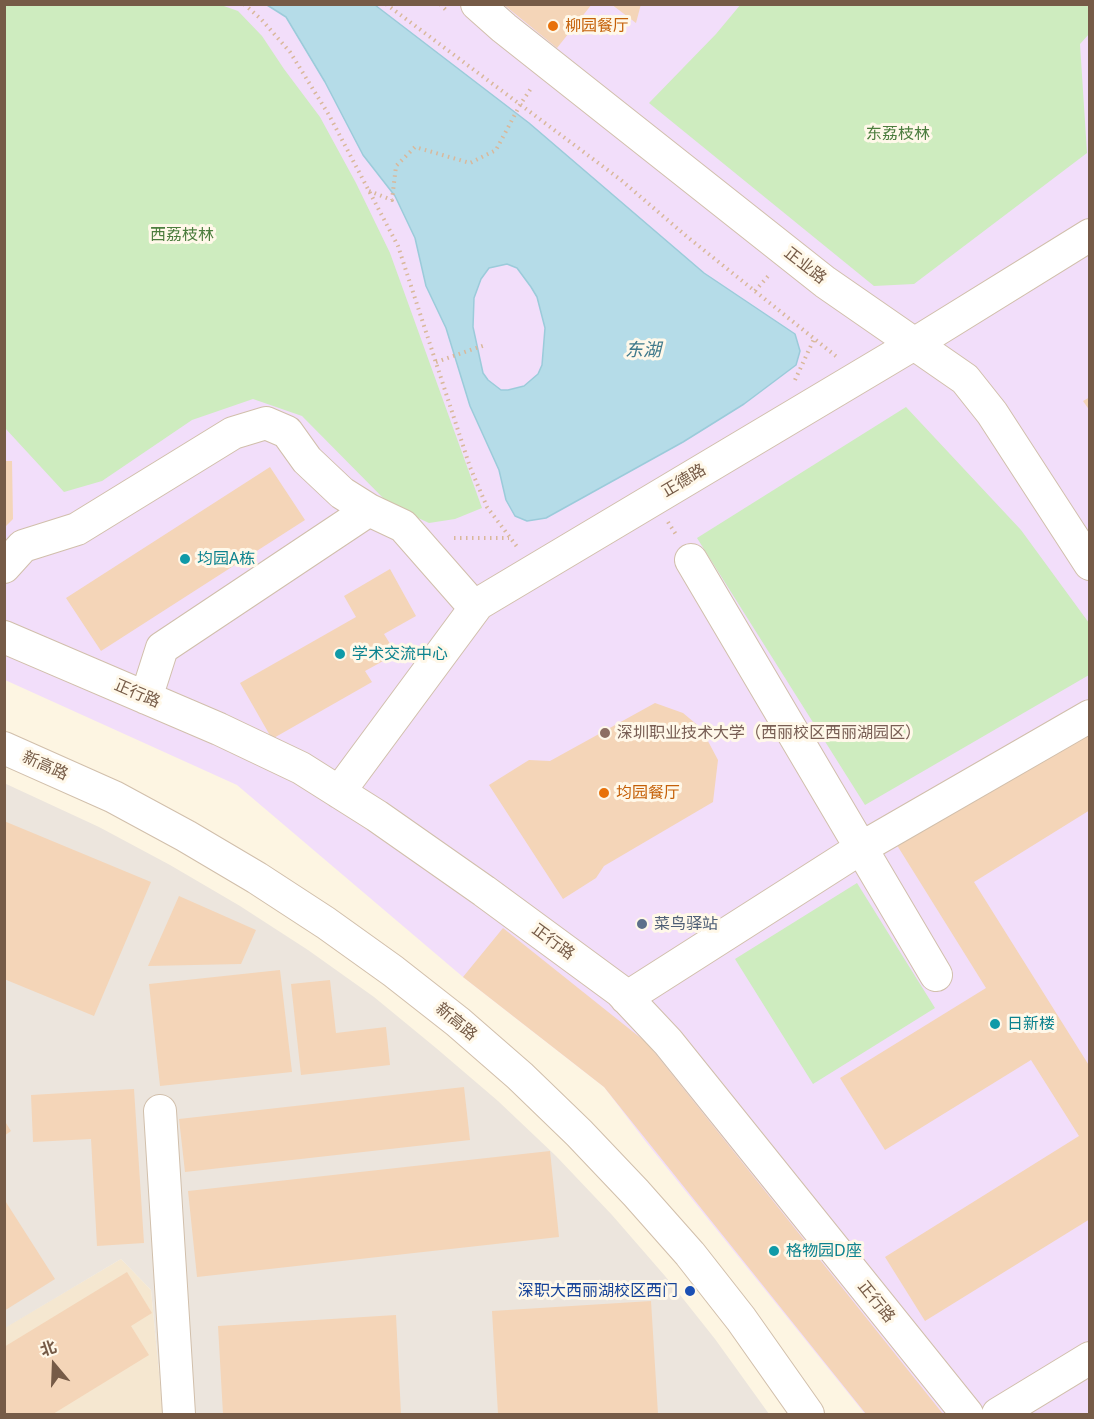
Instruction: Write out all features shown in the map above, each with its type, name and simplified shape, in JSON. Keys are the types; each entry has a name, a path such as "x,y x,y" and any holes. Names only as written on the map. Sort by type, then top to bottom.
{"street":[{"name":"正业路","path":"477,4 504,28 825,282 965,380 992,412 1089,564"},
{"name":"正德路","path":"339,792 478,604 914,344 1089,235"},
{"path":"4,567 22,546 77,529 234,434 266,423 287,432 307,460 342,493 369,510 403,526 475,608"},
{"path":"146,698 162,648 369,510"},
{"path":"691,560 936,975"},
{"name":"正行路","path":"4,637 301,768 474,884 620,991 668,1042 967,1414"},
{"path":"626,998 861,848 1089,716"},
{"name":"新高路","path":"4,748 114,797 257,878 327,923 458,1022 554,1109 636,1192 690,1254 741,1319 808,1414"},
{"path":"160,1111 179,1414"},
{"path":"998,1414 1089,1358"}],"path":[{"path":"244,4 261,19 290,52 329,115 398,246 470,467 487,507 509,538 537,568"},
{"path":"386,4 621,180 685,235 860,376"},
{"path":"368,191 392,200 396,166 415,147 470,163 496,150 520,105 533,87"},
{"path":"436,362 485,345"},
{"path":"654,499 691,560"},
{"path":"414,539 509,538"}],"shaded area":[{"name":"深圳职业技术大学（西丽校区西丽湖园区）","path":"5,5 1089,5 1089,1414 865,1414 604,1087 463,977 237,785 5,680"},
{"path":"4,783 99,827 240,906 308,950 374,997 436,1048 498,1101 556,1156 612,1215 715,1339 769,1414 163,1414 151,1290 121,1259 5,1328"},
{"path":"121,1259 151,1290 163,1414 5,1414 4,1328"}],"green space":[{"name":"东荔枝林","path":"741,4 1089,5 1089,34 1080,44 1087,153 914,284 874,286 649,103 716,34"},
{"name":"西荔枝林","path":"5,5 221,5 238,11 262,36 320,117 356,183 390,253 482,508 455,519 429,523 390,505 302,416 253,399 192,420 102,481 64,492 5,428"},
{"path":"906,407 1021,530 1089,623 1089,675 865,805 697,538"},
{"path":"857,883 935,1008 813,1084 735,959"}],"water":[{"name":"东湖","path":"267,5 375,5 529,123 704,273 795,334 800,351 796,365 744,404 683,442 546,518 527,521 515,516 506,500 499,470 470,406 446,328 426,286 415,238 395,196 363,155 325,82 286,17","holes":["507,264 517,268 537,297 545,328 542,365 538,374 524,386 501,390 483,373 473,327 474,298 481,279 489,268"]}],"building":[{"name":"柳园餐厅","path":"503,4 592,4 557,48"},
{"name":"柳园餐厅","path":"611,4 641,4 636,23"},
{"path":"1090,397 1090,411 1083,401"},
{"path":"4,461 12,461 13,519 4,528"},
{"name":"均园A栋","path":"270,467 305,520 101,651 66,598"},
{"name":"学术交流中心","path":"390,569 416,616 384,634 392,647 385,660 365,671 372,682 272,739 240,683 356,617 344,596"},
{"name":"均园餐厅","path":"655,703 683,713 701,728 718,760 713,802 604,866 596,878 563,899 489,785 529,760 550,761"},
{"name":"日新楼","path":"1090,720 1090,810 974,882 1090,1067 1090,1219 925,1321 885,1257 1079,1136 1031,1060 885,1150 840,1078 986,988 895,842"},
{"path":"4,821 151,882 94,1016 4,979"},
{"path":"179,896 256,930 241,964 148,966"},
{"name":"格物园D座","path":"503,928 647,1043 943,1414 866,1414 604,1087 463,977"},
{"path":"280,970 292,1072 160,1086 149,984"},
{"path":"330,980 336,1033 386,1027 390,1065 301,1075 291,984"},
{"path":"464,1087 470,1140 185,1172 179,1119"},
{"path":"134,1089 144,1243 97,1246 91,1139 33,1142 31,1095"},
{"path":"4,1120 11,1131 4,1136"},
{"path":"550,1151 559,1237 197,1277 188,1191"},
{"path":"4,1199 55,1279 4,1311"},
{"path":"127,1272 152,1313 131,1326 149,1355 53,1414 4,1414 4,1347"},
{"path":"651,1301 658,1414 498,1414 492,1311"},
{"path":"396,1315 401,1414 223,1414 218,1326"}],"place":[{"name":"柳园餐厅","path":"553,26"},
{"name":"均园A栋","path":"185,559"},
{"name":"学术交流中心","path":"340,654"},
{"name":"深圳职业技术大学（西丽校区西丽湖园区）","path":"605,733"},
{"name":"均园餐厅","path":"604,793"},
{"name":"菜鸟驿站","path":"642,924"},
{"name":"日新楼","path":"995,1024"},
{"name":"格物园D座","path":"774,1251"},
{"name":"深职大西丽湖校区西门","path":"690,1291"}]}
